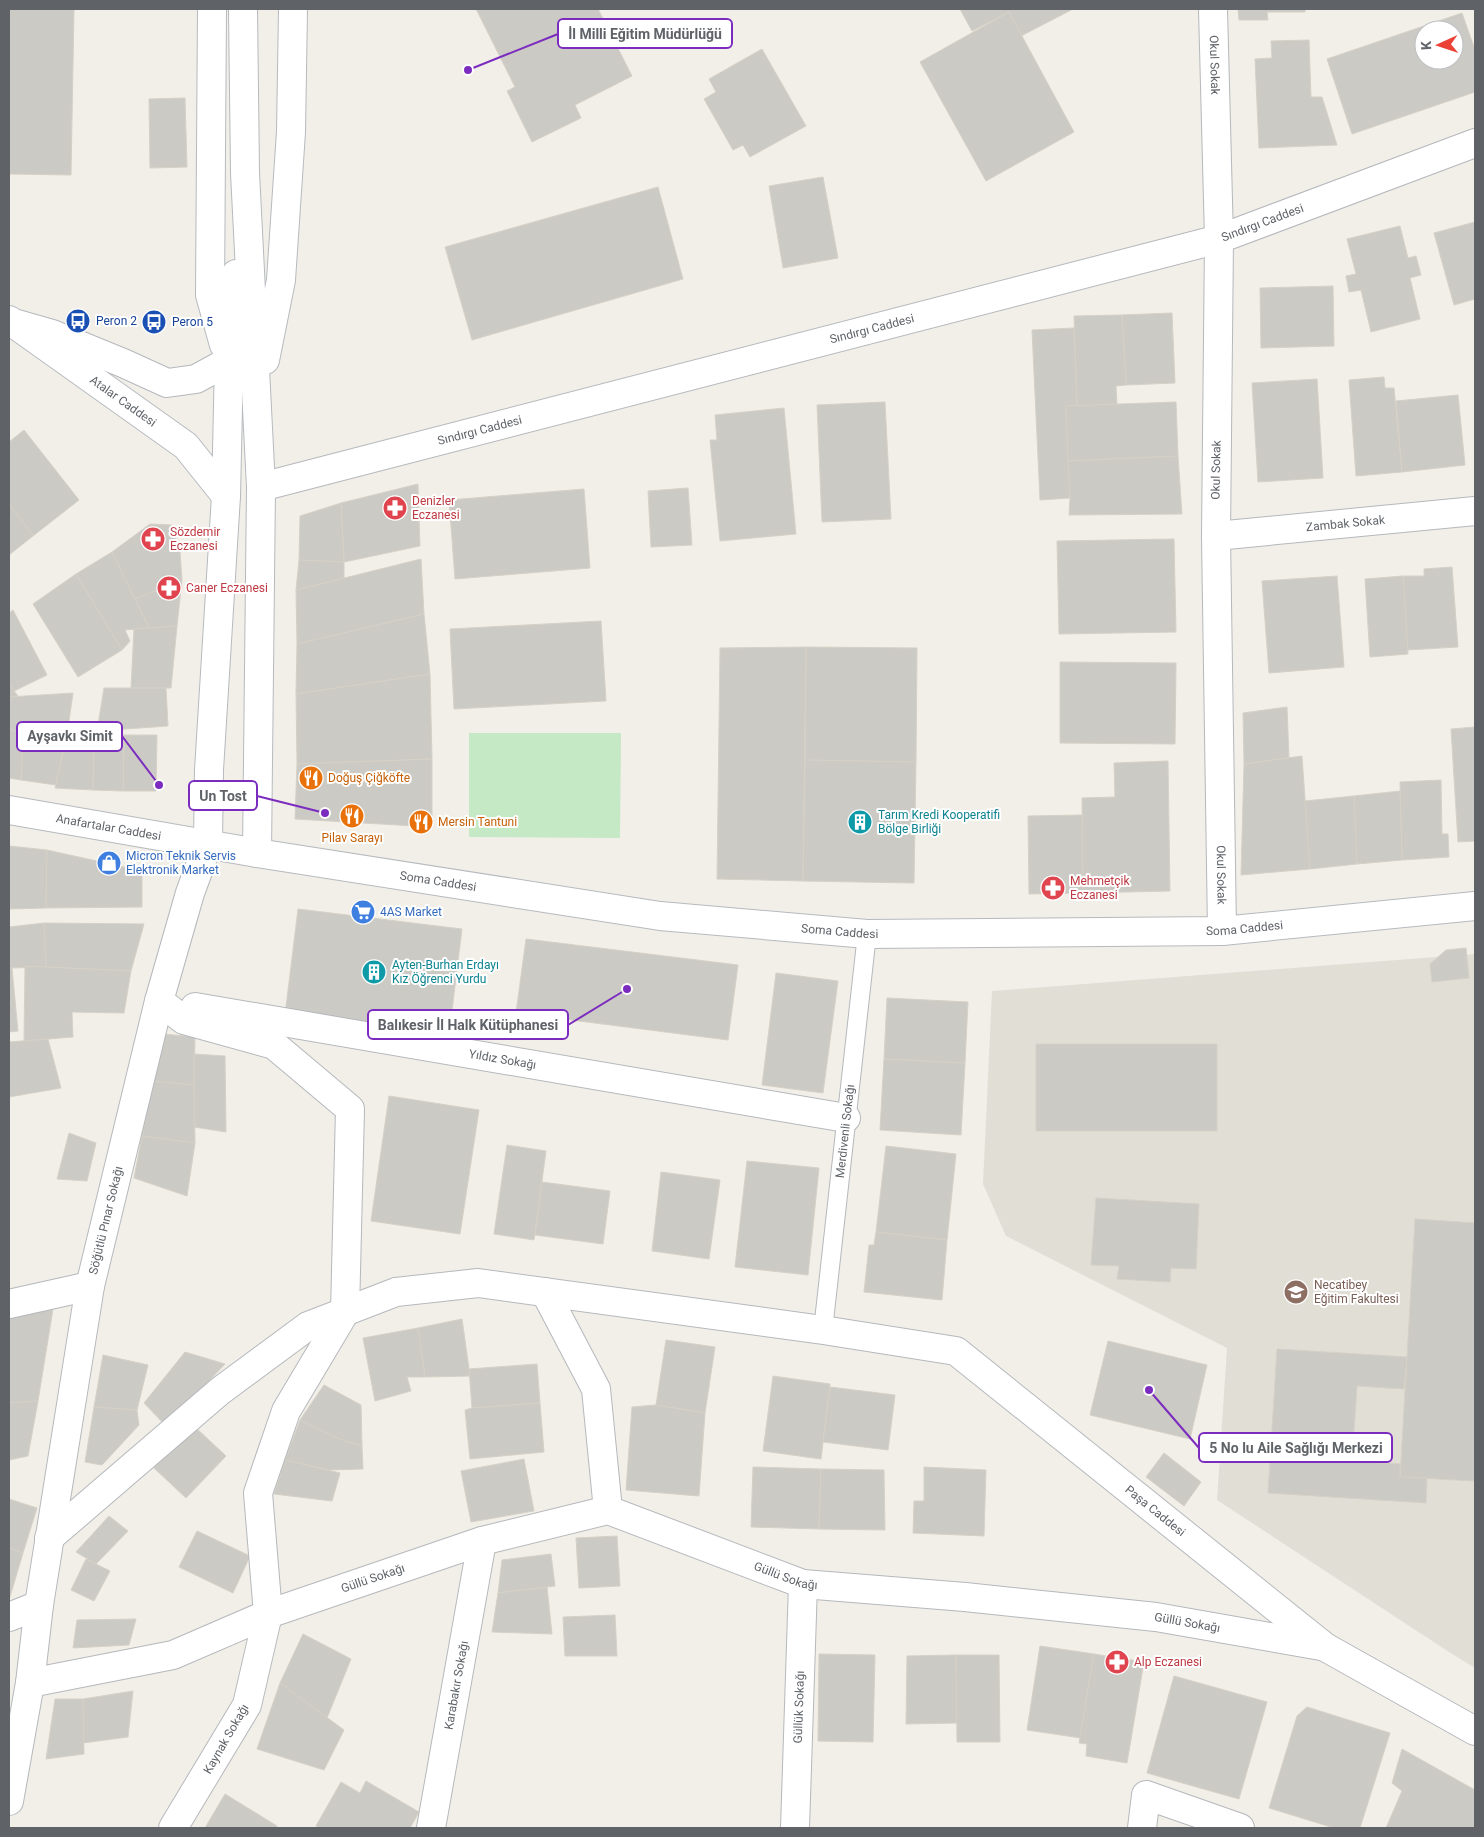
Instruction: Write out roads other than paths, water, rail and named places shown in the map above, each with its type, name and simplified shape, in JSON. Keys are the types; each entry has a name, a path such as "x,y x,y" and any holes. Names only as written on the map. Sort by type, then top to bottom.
{"street":[{"path":"212,9 210,295 229,361"},
{"path":"243,9 245,173 261,488 256,853"},
{"path":"257,401 281,280 291,132 293,9"},
{"name":"Okul Sokak","path":"1213,9 1219,239 1216,536 1222,931"},
{"name":"Sındırgı Caddesi","path":"261,488 1219,239 1475,143"},
{"path":"229,361 245,173"},
{"path":"11,321 52,334 123,363 167,384 196,379 229,361"},
{"name":"Atalar Caddesi","path":"11,321 186,446 226,496"},
{"name":"Söğütlü Pınar Sokağı","path":"9,1801 30,1683 49,1538 90,1286 159,1001 190,893 208,844 209,770 226,496 229,361"},
{"name":"Zambak Sokak","path":"1216,536 1475,510"},
{"name":"Anafartalar Caddesi","path":"9,810 208,844"},
{"name":"Soma Caddesi","path":"208,844 660,916 867,934 1222,931 1475,906"},
{"path":"159,1001 184,1020 274,1045 350,1109 345,1312"},
{"name":"Yıldız Sokağı","path":"159,1001 846,1118"},
{"name":"Paşa Caddesi","path":"49,1538 220,1390 308,1326 396,1292 478,1283 545,1292 823,1330 956,1351 1325,1647 1475,1731"},
{"path":"9,1304 90,1286"},
{"path":"545,1292 596,1389 608,1510"},
{"name":"Kaynak Sokağı","path":"173,1828 248,1705 268,1614 258,1493 286,1410 345,1312"},
{"name":"Güllü Sokağı","path":"30,1683 174,1655 268,1614 482,1542 608,1510 803,1584 965,1597 1156,1617 1325,1647"},
{"name":"Karabakır Sokağı","path":"432,1828 482,1542"},
{"name":"Güllük Sokağı","path":"795,1828 803,1584"},
{"path":"9,1617 39,1605"},
{"path":"1142,1828 1146,1795 1240,1828"}],"lane":[{"name":"Merdivenli Sokağı","path":"823,1330 867,934"}],"place":[{"name":"İl Milli Eğitim Müdürlüğü","path":"468,70"},
{"name":"Peron 2","path":"78,321"},
{"name":"Peron 5","path":"154,322"},
{"name":"Denizler Eczanesi","path":"395,508"},
{"name":"Sözdemir Eczanesi","path":"153,539"},
{"name":"Caner Eczanesi","path":"169,588"},
{"name":"Doğuş Çiğköfte","path":"311,778"},
{"name":"Ayşavkı Simit","path":"159,785"},
{"name":"Un Tost","path":"325,813"},
{"name":"Pilav Sarayı","path":"352,816"},
{"name":"Mersin Tantuni","path":"421,822"},
{"name":"Tarım Kredi Kooperatifi Bölge Birliği","path":"860,822"},
{"name":"Micron Teknik Servis Elektronik Market","path":"109,863"},
{"name":"Mehmetçik Eczanesi","path":"1053,888"},
{"name":"4AS Market","path":"363,912"},
{"name":"Ayten-Burhan Erdayı Kız Öğrenci Yurdu","path":"374,972"},
{"name":"Balıkesir İl Halk Kütüphanesi","path":"627,989"},
{"name":"Necatibey Eğitim Fakultesi","path":"1296,1292"},
{"name":"5 No lu Aile Sağlığı Merkezi","path":"1149,1390"},
{"name":"Alp Eczanesi","path":"1117,1662"}]}
